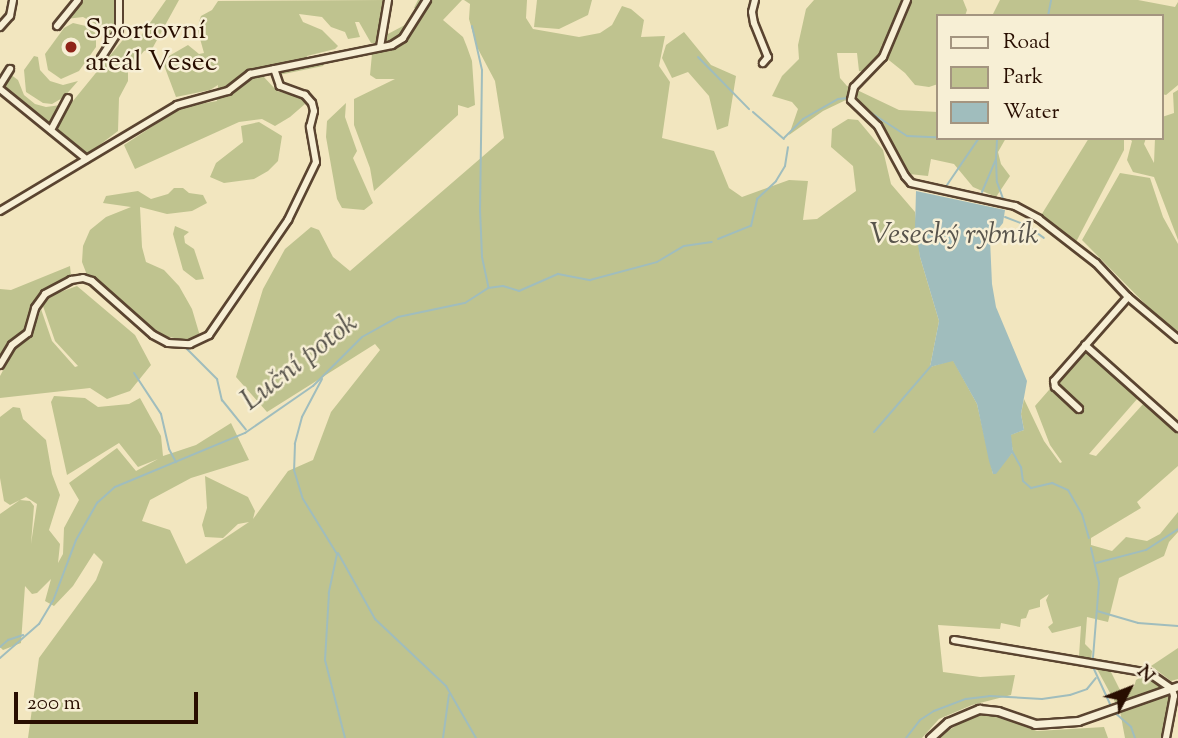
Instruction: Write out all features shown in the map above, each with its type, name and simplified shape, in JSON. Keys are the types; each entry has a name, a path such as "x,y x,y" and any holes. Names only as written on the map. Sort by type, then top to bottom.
{"street":[{"path":"0,27 10,16 13,0"},
{"path":"57,26 78,0"},
{"path":"101,58 118,30 119,0"},
{"path":"380,47 388,0"},
{"path":"0,211 177,105 228,92 250,74 380,47 403,38 427,0"},
{"path":"755,0 752,12 754,23 768,57 763,63"},
{"path":"906,0 883,57 854,88 851,100 878,126 895,163 911,183 1003,204 1039,219 1078,247 1128,297 1178,340"},
{"path":"10,69 0,87 86,159"},
{"path":"0,365 12,345 28,333 35,307 45,294 71,280 83,278 92,281 153,335 168,343 190,344 209,335 288,220 316,162 310,127 314,111 312,103 305,95 280,86 274,69"},
{"path":"51,130 68,98"},
{"path":"1079,409 1055,387 1054,381 1128,297"},
{"path":"1085,345 1178,428"},
{"path":"954,640 1149,673 1175,688"},
{"path":"930,738 948,722 979,709 998,711 1035,724 1078,721 1175,688"},
{"path":"1166,738 1175,688"}],"green space":[{"path":"80,0 117,0 115,31 105,48 101,31 94,23 83,17 66,19"},
{"path":"166,0 179,0 152,49 144,51 128,71 128,81 119,98 118,131 89,153 79,151 56,130 55,123 126,36 138,40"},
{"path":"386,0 375,43 371,43 359,22 355,22 360,37 348,39 345,32 331,27 322,17 299,14 303,22 322,30 338,46 307,56 307,65 325,62 323,66 279,75 275,67 255,71 255,76 262,75 277,91 302,98 305,104 290,117 275,126 262,119 239,122 135,169 124,145 182,107 217,101 218,85 210,90 176,97 162,60 188,45 199,54 204,53 197,28 201,16 212,10 218,1"},
{"path":"418,0 430,0 429,5 432,0 462,0 443,20 463,37 467,47 472,61 475,105 468,108 458,105 458,115 374,191 370,168 354,125 354,99 395,79 376,79 370,75 372,54 398,47 409,38 392,46 385,43 386,35 420,17 423,11 414,8"},
{"path":"464,0 527,0 526,18 533,29 579,37 600,33 612,25 622,6 631,9 644,20 641,37 665,36 659,66 670,82 662,138 714,151 729,188 742,197 789,180 808,181 803,220 817,219 856,191 853,166 831,147 832,129 848,119 858,120 883,150 891,184 915,212 920,257 939,321 930,367 953,360 977,404 993,474 1013,452 1010,435 1024,430 1021,414 1024,399 1044,441 1060,463 1062,462 1050,445 1035,406 1083,351 1087,351 1138,398 1089,454 1096,456 1144,403 1178,432 1178,466 1137,502 1141,508 1091,538 1091,545 1112,551 1126,537 1147,541 1160,534 1178,512 1178,532 1169,542 1164,556 1119,578 1108,622 1087,617 1085,644 1092,651 1091,661 1079,656 1081,626 1052,633 1048,627 1053,623 1046,600 1049,594 1040,600 1040,607 1029,610 1026,618 1021,619 1020,627 1001,623 1000,629 938,625 943,672 980,677 1015,675 1011,695 972,705 939,719 922,738 28,738 39,658 96,580 103,562 94,553 73,586 54,606 45,601 51,579 37,593 32,594 25,586 21,643 3,650 0,647 0,514 20,500 10,505 4,501 0,478 0,417 13,407 20,408 23,419 46,440 52,474 60,495 49,530 60,544 58,563 63,554 64,528 79,500 69,483 117,448 136,471 158,459 138,467 119,443 67,475 51,402 54,396 85,398 98,407 129,404 140,398 161,436 163,456 196,445 231,423 249,460 191,478 150,500 142,521 170,530 186,564 249,522 238,524 223,538 205,537 202,525 207,508 205,476 248,497 255,511 253,519 288,471 313,460 331,412 380,350 375,344 267,412 236,377 263,289 285,249 311,227 319,230 333,257 350,271 504,138 495,81 477,47 469,19 470,4","holes":["26,497 37,504 31,544 34,506 30,501 20,500"]},
{"path":"537,0 592,0 588,15 559,29 534,27"},
{"path":"814,0 902,0 886,44 881,45 885,48 867,72 859,71 857,53 837,53 840,78 847,86 852,87 848,99 823,111 789,135 798,109 792,102 772,96 782,76 799,59 798,45 806,9"},
{"path":"909,0 963,0 967,10 966,14 936,14 936,85 929,87 915,85 885,57 901,27"},
{"path":"1000,0 1138,0 1175,7 1178,2 1178,85 1164,94 1164,14 993,14"},
{"path":"73,23 90,27 96,34 96,47 79,71 61,79 48,70 45,54 64,28"},
{"path":"684,32 711,65 736,76 728,126 717,130 709,96 688,72 672,78 662,58 666,45"},
{"path":"34,56 38,57 40,70 50,81 63,85 78,81 64,97 52,104 43,103 26,92 24,70"},
{"path":"10,74 18,80 24,95 35,104 46,107 61,105 50,126 1,86"},
{"path":"857,90 899,110 936,112 936,140 1005,140 998,152 1001,164 1010,176 996,197 973,187 954,164 931,159 928,176 909,174 898,162 878,125 853,99"},
{"path":"1178,90 1178,240 1154,177 1133,172 1127,160 1131,140 1145,140 1144,144 1154,163 1155,140 1164,140 1164,116 1174,113 1173,93"},
{"path":"346,103 345,117 357,151 353,158 373,203 364,210 342,208 337,199 326,137 327,121"},
{"path":"259,122 282,136 278,161 254,179 224,183 210,177 216,163 243,142 241,126"},
{"path":"1088,140 1124,140 1124,150 1076,242 1040,217"},
{"path":"1120,173 1150,178 1163,217 1178,244 1178,331 1161,320 1082,240"},
{"path":"174,188 183,188 189,193 203,195 207,203 192,211 167,214 140,207 142,247 146,262 164,270 179,286 192,309 200,336 191,341 158,335 87,275 82,262 83,246 90,230 106,217 131,207 103,203 106,196 138,191 151,199 168,194"},
{"path":"175,226 189,232 184,236 185,243 194,249 204,279 196,280 183,270 173,234"},
{"path":"70,266 71,276 37,298 25,331 0,356 0,289 11,290"},
{"path":"77,286 135,335 151,365 130,391 107,399 90,388 0,398 0,376 12,354 34,328 41,309 52,341 75,367 78,366 55,341 43,306 52,295"},
{"path":"1178,648 1178,679 1171,681 1151,666"},
{"path":"1097,669 1110,670 1120,690 1134,687 1136,680 1143,676 1151,677 1166,688 1116,704"},
{"path":"1167,695 1171,698 1162,738 1125,738 1120,711"},
{"path":"988,713 1037,731 1104,727 1108,738 937,738 968,718"}],"water":[{"name":"Vesecký rybník","path":"916,191 1005,210 1003,223 990,239 992,284 996,307 1027,381 1021,414 1024,430 1011,435 1013,452 996,474 993,474 989,461 977,404 953,361 930,367 939,321 920,257 915,227"}],"waterway":[{"name":"Luční potok","path":"1048,14 1051,0"},
{"path":"472,26 482,70 480,209 482,257 488,286"},
{"path":"698,57 749,109"},
{"name":"Luční potok","path":"784,138 803,119 838,99 849,98"},
{"name":"Luční potok","path":"865,109 907,136 936,137"},
{"path":"753,112 784,139"},
{"path":"947,185 978,140"},
{"path":"982,192 996,159 997,140"},
{"name":"Luční potok","path":"718,239 751,226 757,199 776,181 785,166 788,147"},
{"path":"996,159 997,182 1004,201"},
{"path":"1005,217 1026,225 1044,238"},
{"name":"Luční potok","path":"0,658 39,624 53,601 76,540 97,503 115,487 245,433 313,386 362,337 398,317 465,303 488,288 503,286 519,291 558,274 590,280 657,262 684,246 712,242"},
{"path":"184,346 217,379 222,400 246,430"},
{"path":"874,432 931,366"},
{"path":"134,373 161,414 169,449 176,462"},
{"path":"322,379 302,417 295,444 294,470 303,499 337,554 329,593 325,660 345,738"},
{"path":"1012,451 1021,467 1023,481 1031,488 1052,483 1068,490 1082,514 1089,538"},
{"path":"1096,563 1146,550 1178,529"},
{"path":"1091,548 1099,583 1093,658"},
{"path":"338,553 375,619 446,686 476,738"},
{"path":"1097,611 1138,623 1178,626"},
{"path":"0,647 8,640 23,635"},
{"path":"1093,667 1110,704"},
{"path":"906,738 920,720 934,711 966,699 989,696 1042,699 1070,695 1087,689 1096,678"},
{"path":"443,738 449,694"},
{"path":"1114,712 1131,727 1135,738"}],"place":[{"name":"Sportovní areál Vesec","path":"71,47"}]}
